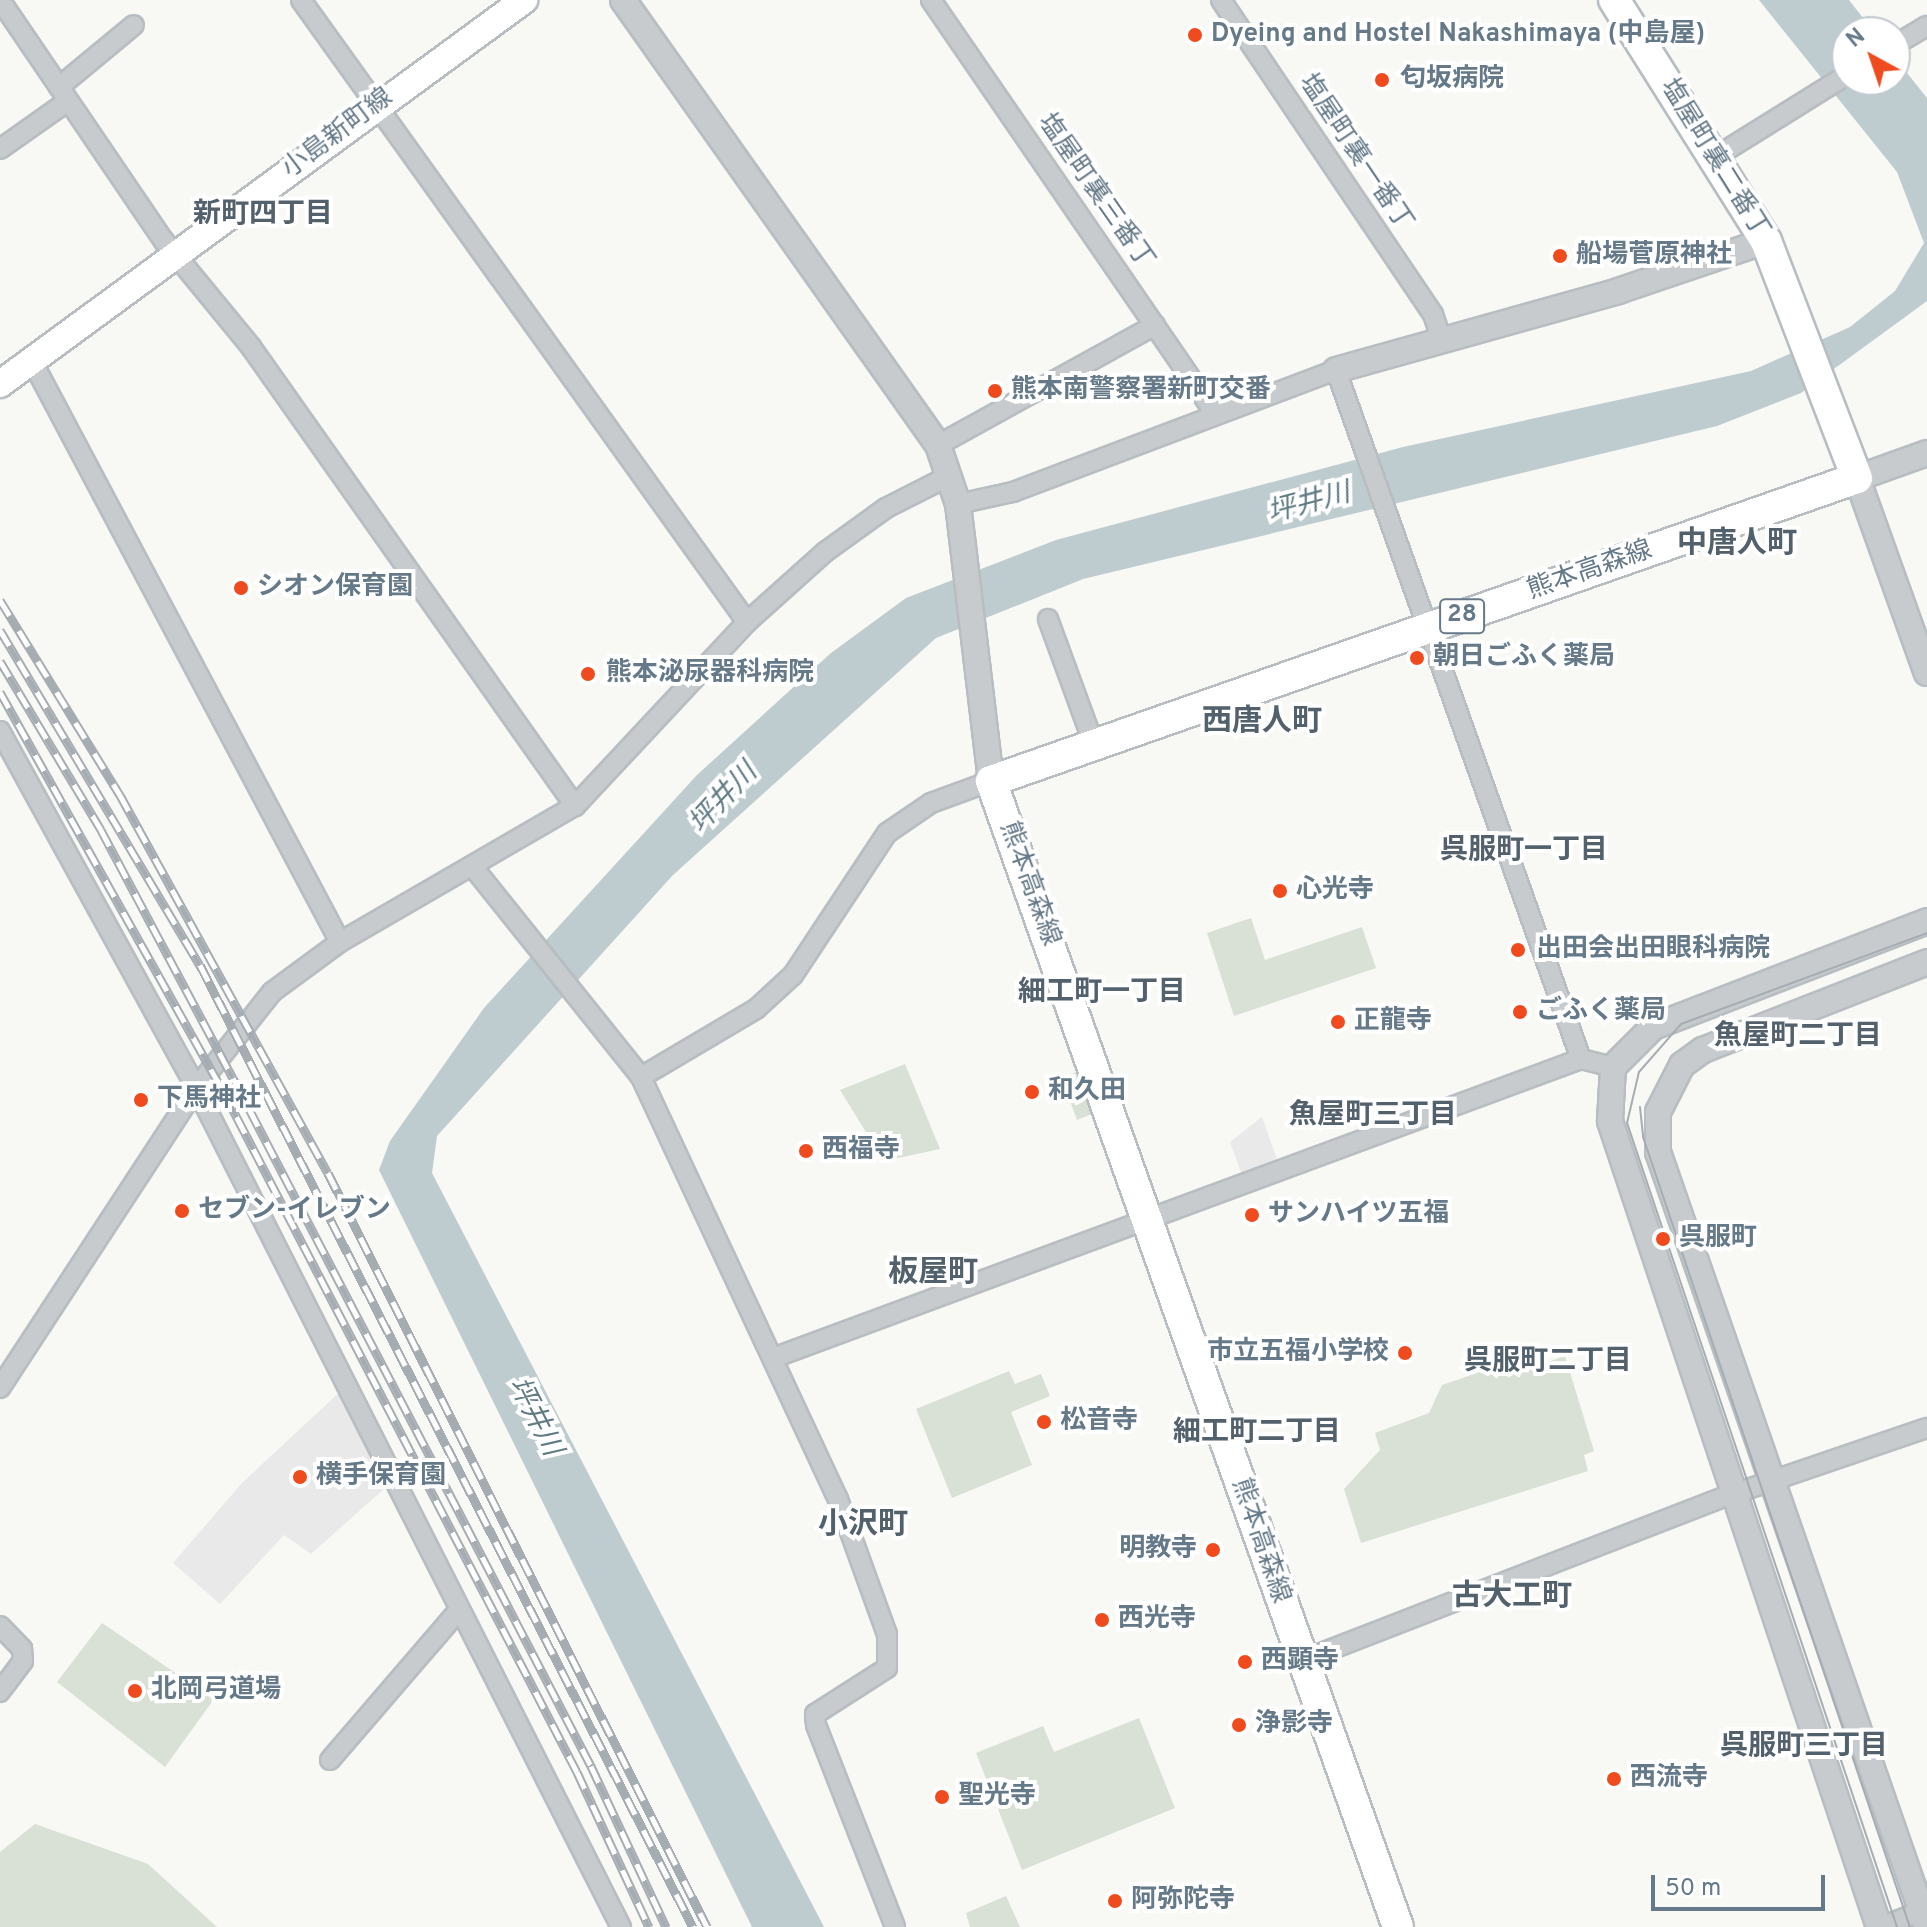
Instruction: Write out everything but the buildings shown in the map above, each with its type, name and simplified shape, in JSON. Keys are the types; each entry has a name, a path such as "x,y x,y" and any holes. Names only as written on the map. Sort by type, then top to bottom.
{"main road":[{"name":"小島新町線","path":"0,384 33,363 378,104 524,0"},
{"name":"塩屋町裏二番丁","path":"1614,0 1766,241 1801,325 1857,478"},
{"name":"熊本高森線","path":"1398,1927 991,781 1857,478"}],"street":[{"path":"0,0 178,254 575,806"},
{"path":"301,0 747,622"},
{"path":"623,0 938,445 958,504 972,645 991,781 931,803 887,833 793,975 756,1009 641,1077"},
{"name":"塩屋町裏三番丁","path":"931,0 1216,415"},
{"name":"塩屋町裏一番丁","path":"1221,0 1433,314 1441,338"},
{"path":"0,149 64,94 134,25"},
{"path":"1712,159 1831,85"},
{"path":"958,504 1013,492 1336,370 1441,338 1632,287 1766,241"},
{"path":"938,445 1155,325"},
{"path":"33,363 340,942"},
{"path":"1336,370 1581,1059"},
{"path":"1927,453 1857,478 1927,673"},
{"path":"0,1388 196,1088 272,992 340,942 575,806 747,622 861,525 949,476"},
{"path":"1048,619 1094,745"},
{"path":"0,731 196,1088 621,1927"},
{"path":"472,866 641,1077 838,1499 887,1634 887,1668 815,1714 895,1927"},
{"path":"1927,921 1653,1027 1613,1067 1610,1121 1730,1495 1880,1927 1925,1916 1768,1482 1658,1152 1658,1112 1682,1065 1703,1050 1927,962"},
{"path":"773,1358 1148,1216 1581,1059 1613,1067"},
{"path":"1301,1661 1730,1495 1927,1428"},
{"path":"330,1760 459,1610"},
{"path":"0,1626 22,1649 23,1661 0,1692"}],"shaded area":[{"path":"1251,918 1265,960 1362,927 1376,968 1234,1016 1207,933"},
{"path":"905,1064 940,1149 884,1161 840,1090"},
{"path":"1089,1067 1104,1109 1077,1120 1062,1078"},
{"path":"1262,1117 1278,1162 1242,1175 1230,1142"},
{"path":"1530,1355 1548,1362 1565,1356 1594,1451 1584,1455 1588,1471 1361,1543 1344,1489 1380,1450 1375,1433 1429,1413 1442,1385"},
{"path":"1009,1371 1015,1384 1041,1374 1050,1396 1011,1412 1032,1465 952,1498 916,1409"},
{"path":"342,1390 394,1480 311,1554 284,1535 220,1604 173,1563 242,1483"},
{"name":"北岡弓道場","path":"102,1623 214,1699 165,1767 57,1682"},
{"path":"1139,1718 1175,1808 1022,1870 976,1753 1043,1726 1054,1752"},
{"path":"35,1824 148,1864 217,1927 0,1927 0,1852"},
{"path":"1006,1896 1020,1927 970,1927 966,1913"}],"water":[{"path":"1759,0 1849,0 1862,16 1831,16 1831,90"},
{"name":"坪井川","path":"1911,78 1927,98 1927,301 1801,393 1717,426 1083,579 936,638 673,875 437,1136 432,1173 824,1927 752,1927 379,1170 390,1141 484,1008 697,775 831,653 906,598 1056,540 1403,447 1751,371 1850,327 1895,291 1924,243 1897,172 1836,96 1911,96"}],"tram line":[{"path":"1897,1927 1627,1123 1639,1072 1681,1024 1927,933"},
{"path":"1640,1107 1643,1137 1910,1927"}],"railway":[{"path":"0,600 120,795 328,1173 707,1927"},
{"path":"0,630 200,965 693,1927"},
{"path":"0,661 101,830 233,1078 591,1766 666,1927"},
{"path":"0,692 220,1085 577,1772 649,1927"}],"place":[{"name":"Dyeing and Hostel Nakashimaya (中島屋)","path":"1195,35"},
{"name":"匂坂病院","path":"1382,80"},
{"name":"船場菅原神社","path":"1560,256"},
{"name":"熊本南警察署新町交番","path":"995,391"},
{"name":"シオン保育園","path":"241,588"},
{"name":"朝日ごふく薬局","path":"1417,658"},
{"name":"熊本泌尿器科病院","path":"588,674"},
{"name":"心光寺","path":"1280,891"},
{"name":"出田会出田眼科病院","path":"1518,950"},
{"name":"ごふく薬局","path":"1520,1012"},
{"name":"正龍寺","path":"1338,1022"},
{"name":"和久田","path":"1032,1092"},
{"name":"下馬神社","path":"141,1100"},
{"name":"西福寺","path":"806,1151"},
{"name":"セブン-イレブン","path":"182,1211"},
{"name":"サンハイツ五福","path":"1252,1215"},
{"name":"呉服町","path":"1663,1239"},
{"name":"市立五福小学校","path":"1405,1353"},
{"name":"松音寺","path":"1044,1422"},
{"name":"横手保育園","path":"300,1477"},
{"name":"明教寺","path":"1213,1550"},
{"name":"西光寺","path":"1102,1620"},
{"name":"西顕寺","path":"1245,1662"},
{"name":"北岡弓道場","path":"135,1691"},
{"name":"浄影寺","path":"1239,1725"},
{"name":"西流寺","path":"1614,1779"},
{"name":"聖光寺","path":"942,1797"},
{"name":"阿弥陀寺","path":"1115,1901"}],"district":[{"name":"新町四丁目","path":"263,215"},
{"name":"中唐人町","path":"1737,545"},
{"name":"西唐人町","path":"1262,723"},
{"name":"呉服町一丁目","path":"1524,851"},
{"name":"細工町一丁目","path":"1102,993"},
{"name":"魚屋町二丁目","path":"1798,1037"},
{"name":"魚屋町三丁目","path":"1373,1116"},
{"name":"板屋町","path":"933,1274"},
{"name":"呉服町二丁目","path":"1548,1362"},
{"name":"細工町二丁目","path":"1257,1433"},
{"name":"小沢町","path":"863,1526"},
{"name":"古大工町","path":"1512,1598"},
{"name":"呉服町三丁目","path":"1804,1747"}]}
